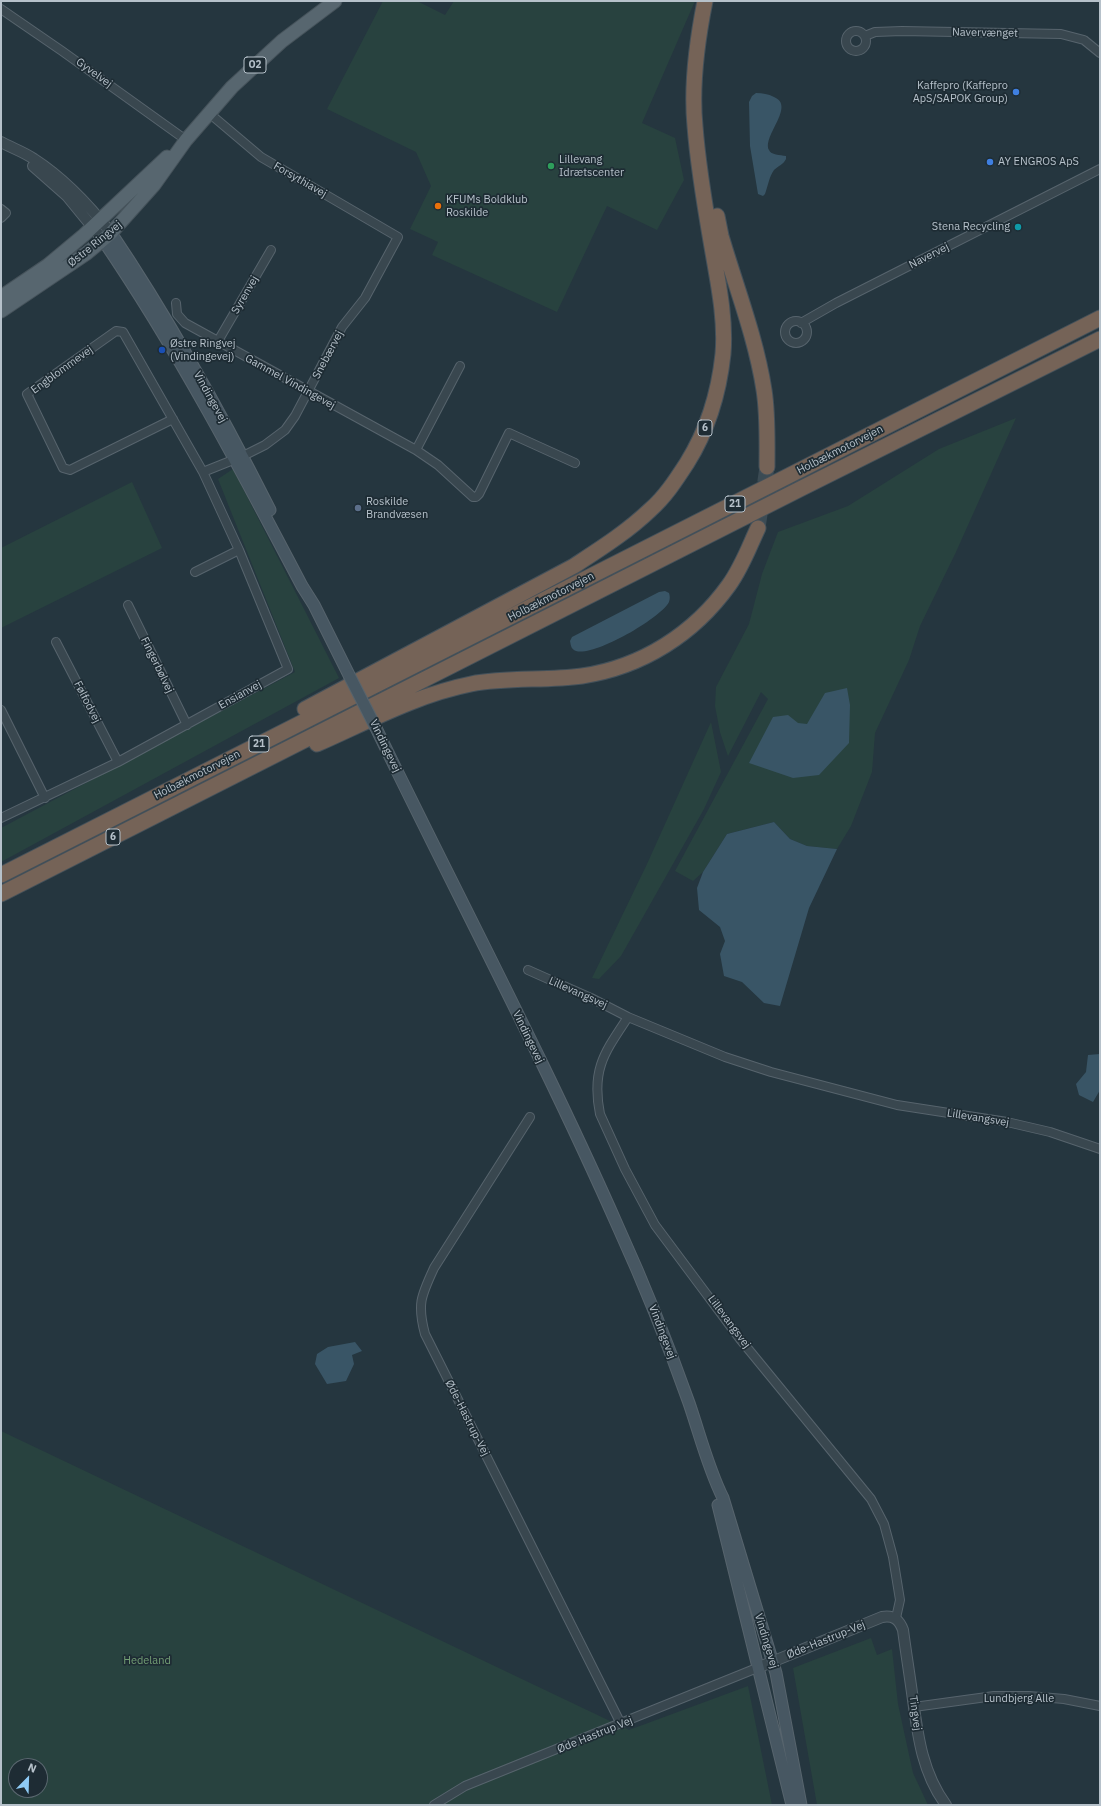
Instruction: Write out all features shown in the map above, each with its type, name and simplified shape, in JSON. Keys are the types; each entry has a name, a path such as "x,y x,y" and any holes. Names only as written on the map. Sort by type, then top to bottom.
{"highway":[{"name":"6","path":"170,789 233,749 574,566 614,539 650,510 673,485 693,453 707,424 717,386 723,354 723,323 717,276 701,184 694,125 694,81 700,28 705,1"},
{"path":"714,1 703,67 703,128 707,168 721,236 757,355 763,384 768,428 767,467"},
{"name":"Holbækmotorvejen","path":"1,875 1100,318"},
{"name":"Holbækmotorvejen","path":"1,894 774,502 1100,339"},
{"name":"6","path":"224,780 298,753 362,724 382,713 432,694 472,684 582,676 616,669 646,657 678,638 705,613 729,584 745,557 758,528"}],"main road":[{"name":"Østre Ringvej","path":"1,297 102,230 154,185 186,140 232,87 282,41 335,1"},
{"name":"Østre Ringvej","path":"1,311 87,253 102,230 164,160 186,140"},
{"name":"Vindingevej","path":"102,230 239,458 303,577 314,605 573,1128 620,1229 660,1325 689,1404 714,1481 723,1498 772,1662 801,1805"},
{"name":"Vindingevej","path":"714,1481 716,1501 733,1561 757,1668 792,1805"}],"street":[{"name":"Gyvelvej","path":"1,9 186,140"},
{"name":"Navervænget","path":"865,36 874,32 1061,34 1084,40 1100,53"},
{"name":"Forsythiavej","path":"209,113 261,158 398,237"},
{"name":"Vindingevej","path":"4,144 52,182 102,230"},
{"name":"Navervej","path":"801,323 836,303 1100,169"},
{"path":"1,209 6,213 1,218"},
{"name":"Snebærvej","path":"239,458 265,445 285,430 295,416 339,334 365,298 398,237"},
{"name":"Syrenvej","path":"218,341 271,250"},
{"name":"Gammel Vindingevej","path":"176,303 177,314 185,324 416,450 438,465 471,495 476,497 479,494 510,433 575,463"},
{"name":"Engblommevej","path":"173,419 70,470 66,470 63,468 28,394 116,331 123,332 173,419 203,472"},
{"path":"416,450 460,366"},
{"path":"203,472 239,458"},
{"name":"Ensianvej","path":"1,818 118,762 288,669 239,550 203,472"},
{"path":"195,572 239,550"},
{"name":"Fingerbølvej","path":"128,605 187,725"},
{"name":"Følfodvej","path":"56,642 118,762"},
{"path":"1,710 45,798"},
{"name":"Lillevangsvej","path":"528,970 591,998 628,1017 725,1057 771,1072 897,1105 1007,1122 1050,1132 1100,1149"},
{"name":"Lillevangsvej","path":"628,1017 606,1050 596,1080 596,1098 606,1129 647,1213 655,1225 740,1339 871,1499 884,1524 894,1557 900,1600 896,1618"},
{"name":"Øde-Hastrup-Vej","path":"530,1117 434,1268 423,1293 420,1315 425,1334 621,1724"},
{"name":"Øde-Hastrup-Vej","path":"757,1668 882,1617 889,1616 896,1618"},
{"name":"Tingvej","path":"896,1618 901,1623 903,1630 920,1747 927,1771 935,1789 946,1805"},
{"name":"Øde Hastrup Vej","path":"434,1805 465,1786 757,1668"},
{"name":"Lundbjerg Alle","path":"914,1707 994,1696 1029,1696 1064,1699 1100,1706"}],"green space":[{"name":"Lillevang Idrætscenter","path":"383,1 417,1 445,15 454,1 695,1 642,123 675,138 684,180 657,230 607,206 557,312 432,255 438,242 410,229 431,186 416,152 327,109"},
{"path":"1016,418 956,552 920,626 909,660 875,733 872,772 851,826 837,849 807,846 790,839 774,822 727,834 703,872 693,881 675,871 768,699 761,692 728,756 720,732 715,706 716,687 749,624 762,574 778,532 848,506 939,449"},
{"path":"233,469 339,678 1,862 1,828 295,672 218,479"},
{"path":"132,482 162,548 1,628 1,548"},
{"path":"711,722 721,772 704,809 621,956 599,979 592,978 647,864"},
{"name":"Hedeland","path":"1,1431 629,1730 748,1686 772,1805 1,1805"},
{"path":"871,1638 877,1655 892,1649 898,1704 913,1773 928,1805 817,1805 793,1668"}],"water":[{"path":"756,93 770,95 780,101 782,107 768,144 770,152 786,156 785,161 772,173 763,196 758,194 750,146 749,102 752,96"},
{"path":"665,591 669,593 669,602 654,617 641,626 626,635 597,648 585,651 576,651 572,648 570,641 572,637 659,592"},
{"path":"847,688 850,705 849,743 819,775 793,778 749,763 773,717 788,715 798,723 807,724 825,693"},
{"path":"774,822 790,839 807,846 837,849 809,908 780,1006 764,1003 742,982 724,976 720,954 725,941 720,927 699,910 697,888 703,872 727,834"},
{"path":"1100,1054 1100,1090 1093,1102 1079,1095 1076,1084 1086,1072 1088,1055"},
{"path":"355,1342 362,1351 352,1355 354,1364 346,1381 327,1384 315,1364 317,1354 328,1347"}],"tunnel":[{"path":"758,528 767,467"}],"place":[{"name":"Kaffepro (Kaffepro ApS/SAPOK Group)","path":"1016,92"},
{"name":"AY ENGROS ApS","path":"990,162"},
{"name":"Lillevang Idrætscenter","path":"551,166"},
{"name":"KFUMs Boldklub Roskilde","path":"438,206"},
{"name":"Stena Recycling","path":"1018,227"},
{"name":"Østre Ringvej (Vindingevej)","path":"162,350"},
{"name":"Roskilde Brandvæsen","path":"358,508"}]}
